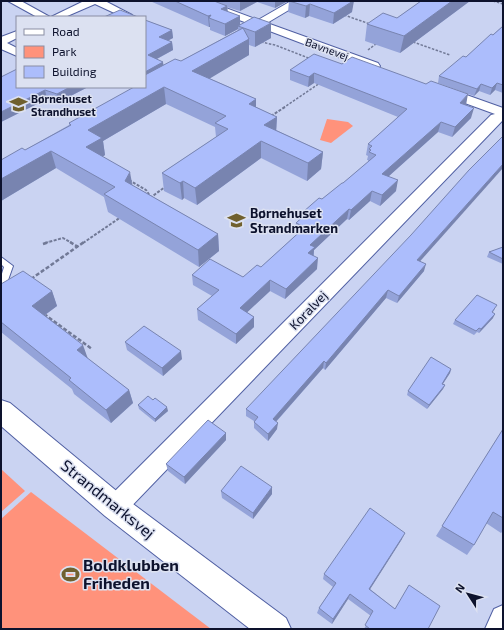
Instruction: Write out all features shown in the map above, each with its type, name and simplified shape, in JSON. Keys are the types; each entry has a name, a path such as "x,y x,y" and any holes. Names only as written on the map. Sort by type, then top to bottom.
{"street":[{"path":"13,1 43,16"},
{"path":"58,16 93,1"},
{"path":"97,1 127,15"},
{"name":"Bavnevej","path":"197,1 384,69"},
{"path":"238,35 299,1"},
{"path":"1,41 16,34"},
{"path":"1,44 16,52"},
{"path":"434,87 503,114"},
{"name":"Koralvej","path":"115,507 496,118 503,114"},
{"name":"Strandmarksvej","path":"1,411 115,507 274,629"},
{"path":"498,629 503,618"}],"lane":[{"path":"1,260 9,266 2,283"}],"path":[{"path":"493,1 503,4"},
{"path":"342,14 371,24"},
{"path":"238,35 260,43 262,42 275,45 312,59"},
{"path":"406,40 450,55"},
{"path":"355,59 378,43"},
{"path":"265,120 322,81"},
{"path":"126,179 146,190 150,199"},
{"path":"144,202 170,184"},
{"path":"2,283 14,291 124,215"},
{"path":"43,244 62,238 78,247"},
{"path":"44,313 92,349"}],"green space":[{"path":"327,119 348,122 353,126 331,143 320,140"},
{"path":"1,469 25,491 1,512"},
{"name":"Boldklubben Friheden","path":"31,492 211,629 1,629 1,519"}],"building":[{"path":"175,1 214,1 227,6 221,9 240,16 225,24 209,18 211,15 208,16"},
{"path":"289,1 353,1 334,13 310,4 306,6"},
{"path":"421,1 452,1 404,36 367,24 383,13 397,18"},
{"path":"120,10 135,16 106,16"},
{"path":"254,17 271,23 255,32 238,26"},
{"path":"146,20 172,30 159,37 172,42 148,55 163,62 146,71"},
{"path":"503,26 503,85 497,83 492,88 481,84 477,89 439,76 463,56 466,57 491,34 493,35"},
{"path":"243,28 249,39 192,71 256,99 249,104 277,117 264,125 323,152 308,163 261,141 195,188 183,181 180,183 162,173 228,129 215,123 226,116 164,87 88,130 102,138 86,147 130,172 125,181 218,234 198,250 104,194 115,187 51,151 1,179 1,160 22,148 25,150 71,125 69,123 132,88 146,88 146,74 175,59 181,61"},
{"path":"314,54 342,64 352,57 426,84 431,81 468,94 460,103 474,108 455,127 441,122 382,174 398,180 382,195 372,191 351,210 349,209 310,245 315,247 308,253 318,258 286,289 270,280 240,308 254,317 236,334 197,309 219,290 192,275 210,259 243,277 257,265 261,267 305,227 296,223 306,214 303,212 319,198 322,199 343,183 376,155 369,152 371,150 369,149 372,146 368,144 407,109 314,73 309,77 290,70"},
{"path":"16,70 16,88 68,88 57,94 45,90 1,112 1,77"},
{"path":"503,136 503,164 417,260 426,264 399,296 388,290 326,363 324,361 273,419 278,423 268,434 254,422 258,417 246,409 411,235 469,170"},
{"path":"503,247 503,259 489,252"},
{"path":"23,271 52,291 32,306 83,345 77,350 129,390 106,410 69,380 71,378 1,322 1,284"},
{"path":"477,295 497,305 492,312 495,314 481,329 479,328 476,331 455,320"},
{"path":"144,326 181,351 162,368 125,342"},
{"path":"431,357 451,369 442,384 445,385 429,405 408,391"},
{"path":"148,396 153,400 155,398 167,407 155,419 138,405"},
{"path":"208,420 226,433 184,477 166,464"},
{"path":"503,429 503,518 493,512 474,545 442,526"},
{"path":"241,466 272,487 253,513 221,491"},
{"path":"370,508 405,533 369,589 395,609 409,585 440,606 428,629 370,629 365,625 373,611 350,594 333,619 319,608 336,583 324,574"}],"place":[{"name":"Børnehuset Strandhuset","path":"18,105"},
{"name":"Børnehuset Strandmarken","path":"237,220"},
{"name":"Boldklubben Friheden","path":"70,574"}]}
